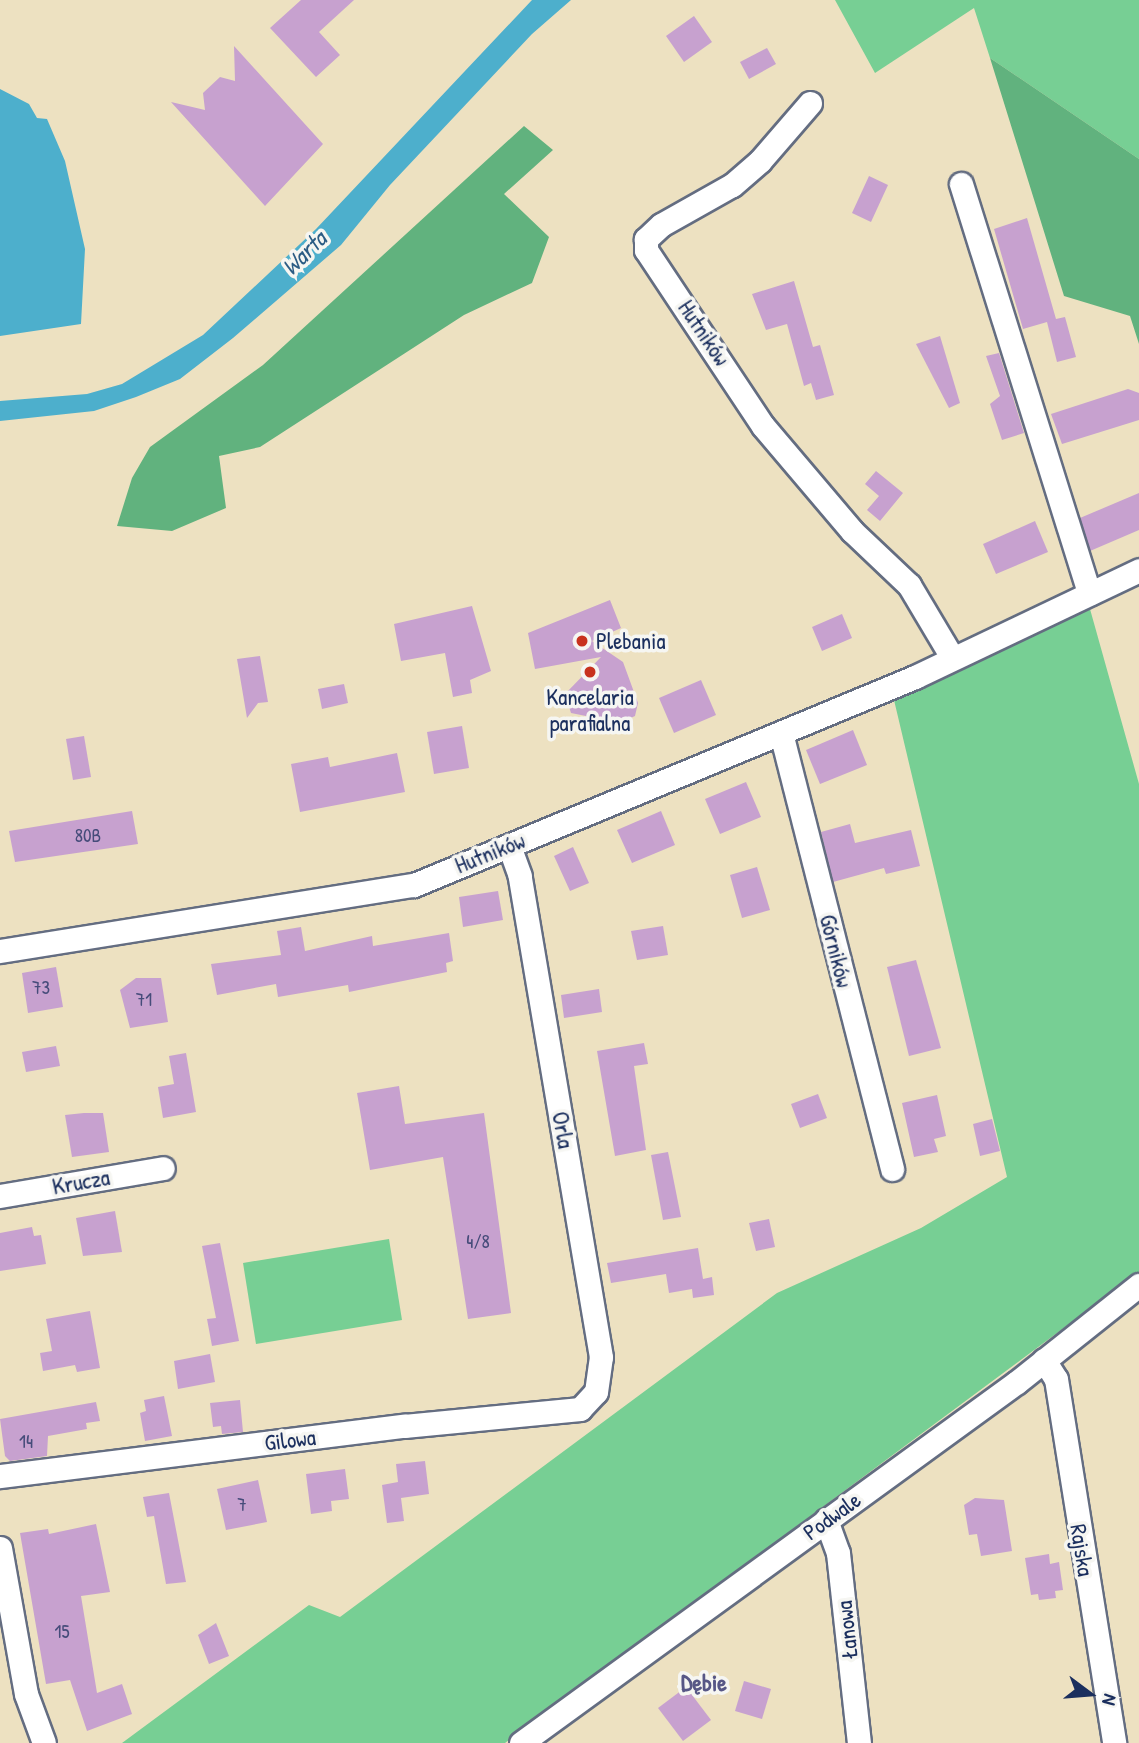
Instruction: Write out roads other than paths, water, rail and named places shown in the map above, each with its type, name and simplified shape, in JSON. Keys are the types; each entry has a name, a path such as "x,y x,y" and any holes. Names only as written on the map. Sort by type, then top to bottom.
{"street":[{"name":"Hutników","path":"810,103 760,161 732,185 661,225 646,239 646,250 763,426 852,531 909,584 952,657"},
{"path":"961,184 1090,593"},
{"name":"Hutników","path":"0,951 414,885 781,733 1139,570"},
{"name":"Górników","path":"781,733 892,1169"},
{"name":"Orla","path":"509,846 520,876 601,1357 596,1392 580,1409"},
{"name":"Krucza","path":"0,1196 163,1168"},
{"name":"Podwale","path":"521,1743 1044,1360 1139,1285"},
{"name":"Rajska","path":"1044,1360 1056,1379 1114,1743"},
{"name":"Gilowa","path":"0,1476 404,1426 580,1409"},
{"name":"Łanowa","path":"826,1520 838,1553 859,1743"},
{"path":"0,1548 26,1694 44,1743"}],"water":[{"name":"Warta","path":"532,0 571,0 532,34 390,185 341,245 233,338 180,379 136,397 94,411 0,421 0,401 87,394 122,384 203,335 316,229"},
{"path":"0,89 29,104 37,118 47,119 65,161 85,249 81,324 0,336"}],"place":[{"name":"Plebania","path":"582,641"},
{"name":"Kancelaria parafialna","path":"590,672"}],"district":[{"name":"Dębie","path":"704,1683"}]}
